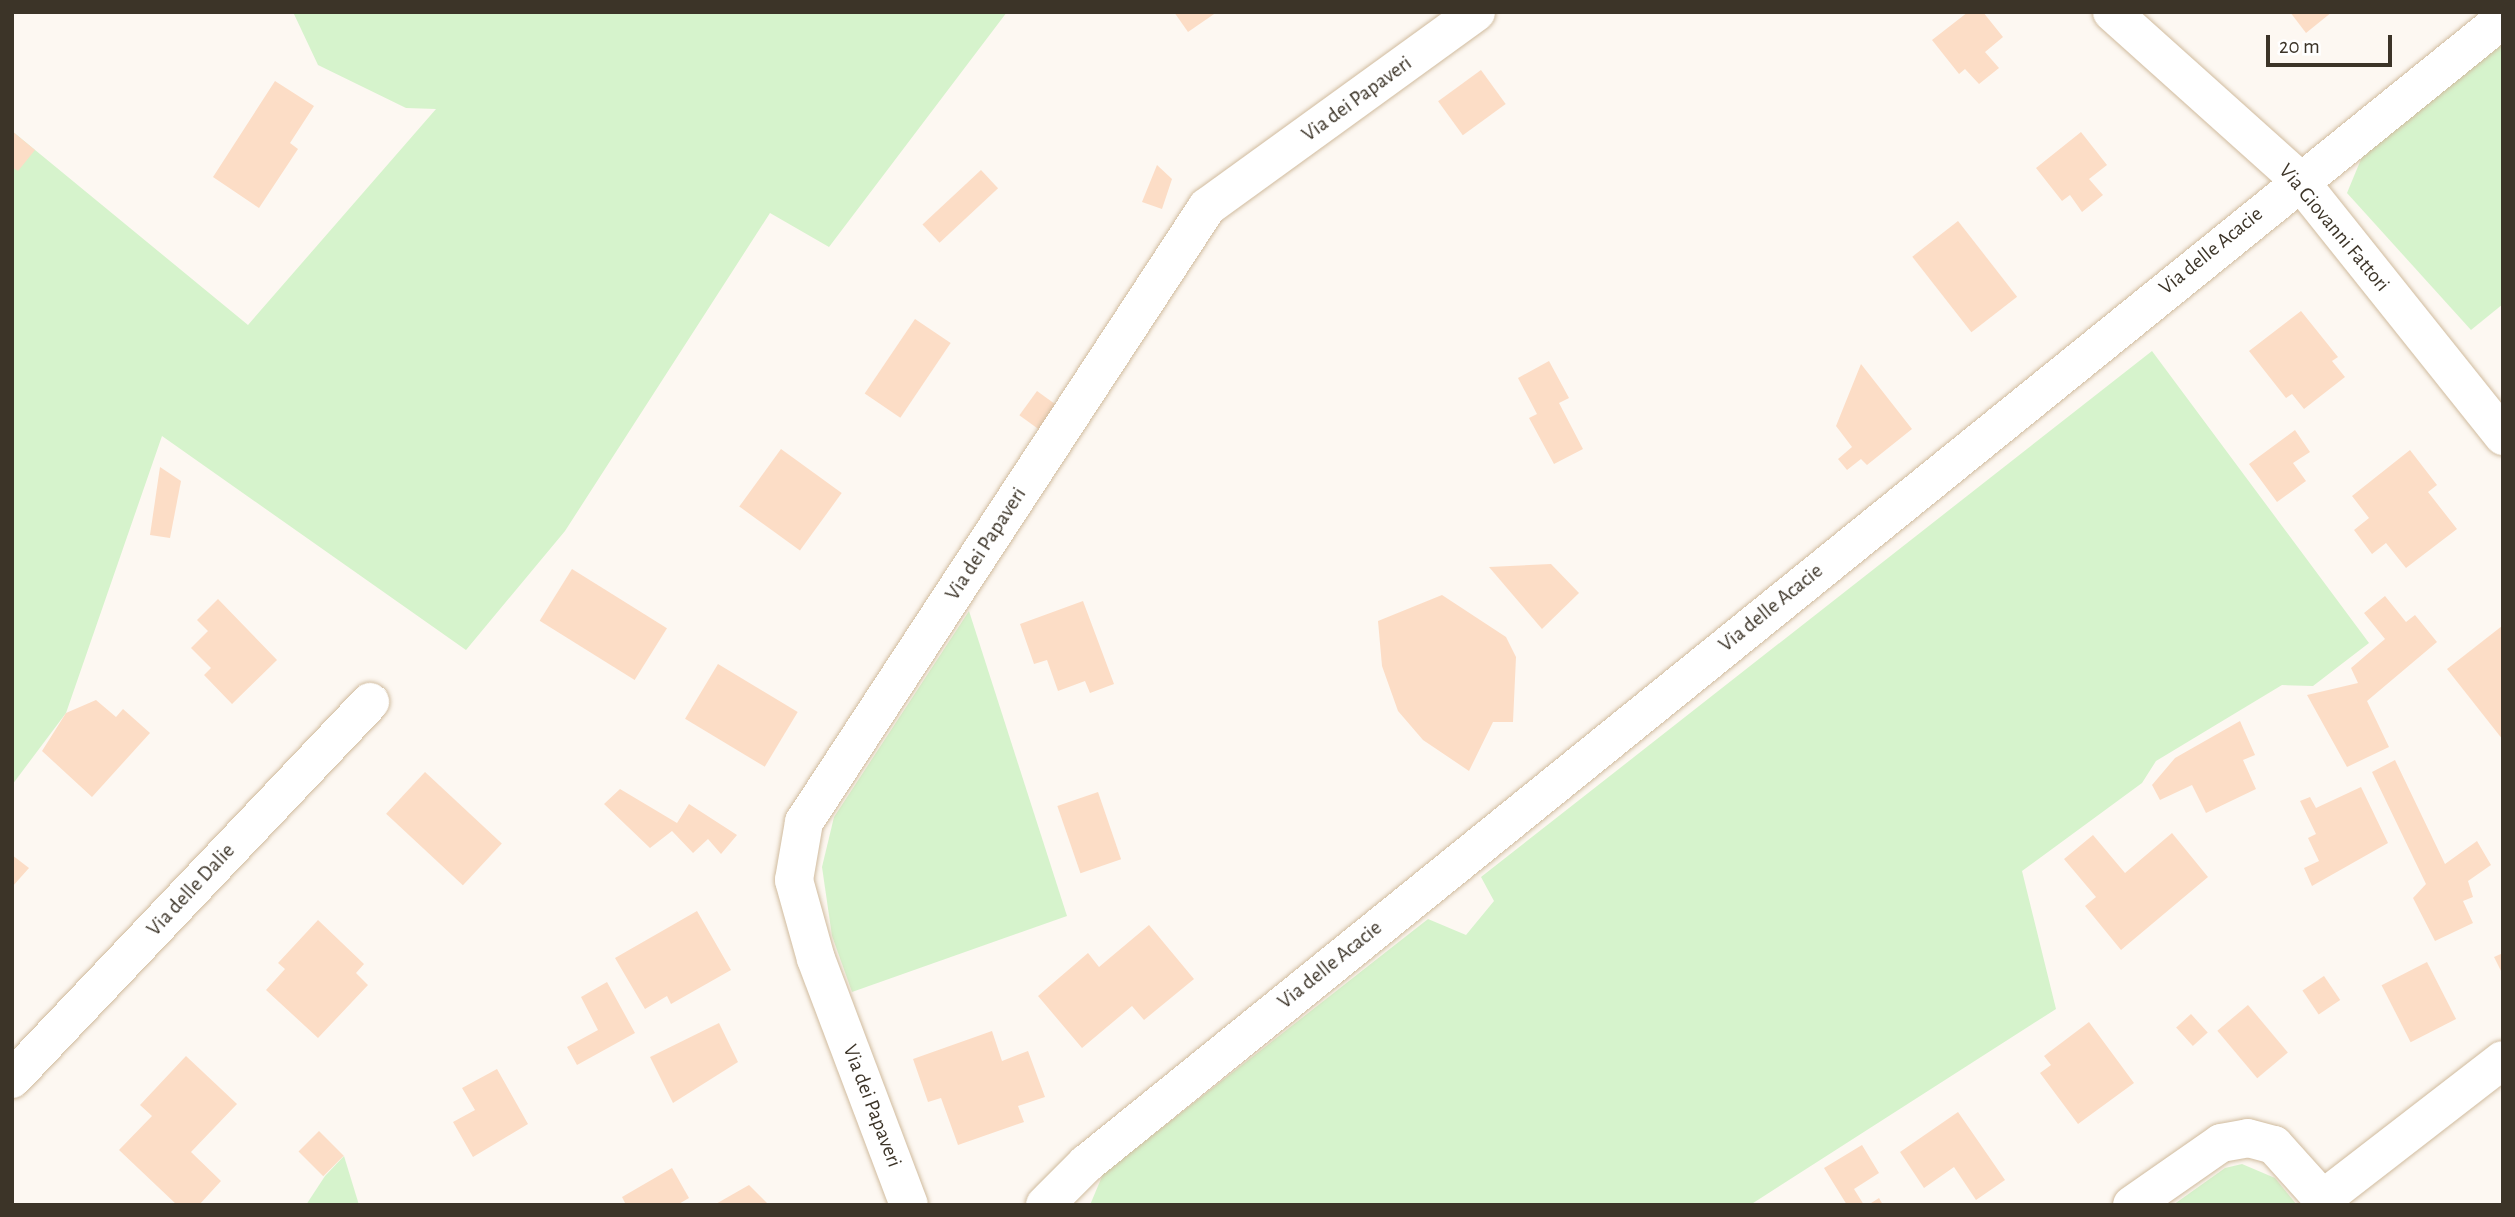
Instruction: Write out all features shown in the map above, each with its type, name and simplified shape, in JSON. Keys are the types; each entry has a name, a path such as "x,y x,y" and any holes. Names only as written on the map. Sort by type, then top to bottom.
{"street":[{"name":"Via dei Papaveri","path":"909,1205 816,958 794,880 804,822 1206,207 1476,12"},
{"name":"Via Giovanni Fattori","path":"2112,12 2298,179 2503,436"},
{"name":"Via delle Acacie","path":"1045,1205 1086,1164 2298,179 2503,19"},
{"name":"Via delle Dalie","path":"12,1079 369,702"},
{"path":"2132,1205 2221,1143 2248,1138 2274,1145 2325,1202 2503,1060"}],"green space":[{"path":"293,12 1007,12 829,247 770,213 565,531 466,650 162,436 66,713 12,785 12,131 248,325 436,109 406,108 318,65"},
{"path":"2503,44 2503,304 2471,330 2347,193 2364,152"},
{"path":"2152,351 2369,643 2313,686 2282,685 2156,761 2142,783 2022,871 2056,1009 1750,1205 1090,1205 1103,1174 1428,919 1466,935 1494,901 1481,877"},
{"path":"969,611 1067,916 852,992 832,936 822,867 834,817"},
{"path":"344,1156 359,1205 306,1205 325,1176"},
{"path":"2242,1164 2275,1178 2297,1205 2173,1205 2225,1168"}],"building":[{"path":"1174,12 1217,12 1188,32"},
{"path":"1968,12 1983,12 2003,37 1985,52 1999,68 1979,84 1965,69 1959,74 1932,40"},
{"path":"2290,12 2332,12 2306,33"},
{"path":"1481,70 1506,104 1463,135 1438,101"},
{"path":"275,81 314,106 290,143 298,149 259,208 213,177"},
{"path":"12,131 35,150 18,171 12,167"},
{"path":"2081,132 2107,165 2089,179 2103,195 2082,212 2070,195 2062,201 2036,168"},
{"path":"1157,165 1172,179 1162,209 1142,202"},
{"path":"981,170 998,188 940,243 922,225"},
{"path":"1958,221 2017,297 1971,332 1912,257"},
{"path":"2301,311 2338,357 2332,361 2345,377 2304,409 2292,394 2286,398 2249,351"},
{"path":"915,319 951,343 900,418 865,394"},
{"path":"1549,361 1569,398 1559,403 1583,449 1554,464 1529,418 1537,414 1518,378"},
{"path":"1861,364 1912,429 1867,465 1861,459 1847,470 1838,459 1852,447 1836,426"},
{"path":"1037,391 1058,406 1040,431 1019,415"},
{"path":"2295,430 2310,452 2293,463 2306,481 2277,502 2249,464"},
{"path":"781,449 842,493 800,551 739,506"},
{"path":"2410,450 2437,485 2428,492 2457,529 2406,568 2386,543 2372,554 2354,530 2369,518 2352,496"},
{"path":"160,467 181,481 170,538 150,535"},
{"path":"1551,564 1579,593 1542,629 1489,567"},
{"path":"572,569 667,628 635,680 540,621"},
{"path":"1442,595 1506,637 1516,657 1513,722 1493,722 1469,771 1423,740 1398,711 1382,666 1378,621"},
{"path":"2385,596 2406,622 2415,615 2437,642 2367,701 2389,747 2347,767 2307,695 2358,683 2351,668 2385,639 2364,613"},
{"path":"218,599 277,660 232,704 204,675 211,668 191,648 208,631 197,620"},
{"path":"1083,601 1114,684 1090,693 1085,681 1058,691 1047,660 1034,664 1020,624"},
{"path":"2503,627 2503,740 2447,669"},
{"path":"718,664 798,712 765,767 685,719"},
{"path":"96,700 116,717 123,709 150,733 92,797 42,751 66,713"},
{"path":"2240,721 2255,755 2243,760 2256,789 2206,813 2192,785 2160,800 2152,785 2175,758"},
{"path":"2395,760 2445,864 2477,841 2491,865 2468,881 2473,897 2463,901 2473,923 2435,941 2413,898 2426,884 2372,772"},
{"path":"425,772 502,844 463,885 386,814"},
{"path":"2361,787 2388,843 2312,886 2304,868 2319,861 2308,838 2316,834 2300,801 2310,797 2316,808"},
{"path":"620,789 677,823 689,804 737,835 721,854 708,839 693,853 672,831 650,848 604,804"},
{"path":"1098,792 1121,859 1080,873 1057,806"},
{"path":"2172,833 2208,877 2121,950 2085,906 2096,897 2064,859 2093,835 2125,873"},
{"path":"12,855 29,868 12,887"},
{"path":"697,911 731,970 671,1004 667,996 645,1009 615,958"},
{"path":"318,920 364,964 356,973 368,985 318,1038 266,990 285,969 278,963"},
{"path":"1149,925 1194,979 1144,1020 1132,1006 1082,1048 1038,996 1088,953 1099,967"},
{"path":"2503,953 2503,975 2494,957"},
{"path":"2427,962 2456,1019 2411,1042 2382,985"},
{"path":"2324,976 2340,1000 2319,1015 2302,991"},
{"path":"607,982 635,1033 577,1065 567,1047 598,1030 581,997"},
{"path":"2248,1005 2288,1052 2257,1078 2217,1031"},
{"path":"2191,1014 2208,1033 2193,1046 2176,1027"},
{"path":"2089,1022 2134,1083 2078,1124 2040,1073 2051,1065 2044,1056"},
{"path":"719,1023 738,1062 673,1103 650,1057"},
{"path":"992,1031 1002,1061 1028,1051 1045,1097 1018,1106 1024,1122 958,1145 941,1098 928,1102 913,1059"},
{"path":"186,1056 237,1104 191,1152 221,1181 199,1205 177,1205 119,1150 152,1116 140,1105"},
{"path":"497,1069 528,1124 473,1157 453,1122 475,1110 462,1088"},
{"path":"1958,1112 2005,1180 1976,1200 1954,1167 1924,1188 1900,1152"},
{"path":"319,1131 344,1156 323,1176 298,1152"},
{"path":"1862,1145 1879,1173 1854,1189 1864,1205 1847,1205 1824,1168"},
{"path":"672,1168 689,1198 677,1205 626,1205 622,1197"},
{"path":"749,1185 769,1205 714,1205"},
{"path":"1879,1198 1883,1205 1868,1205"}]}
